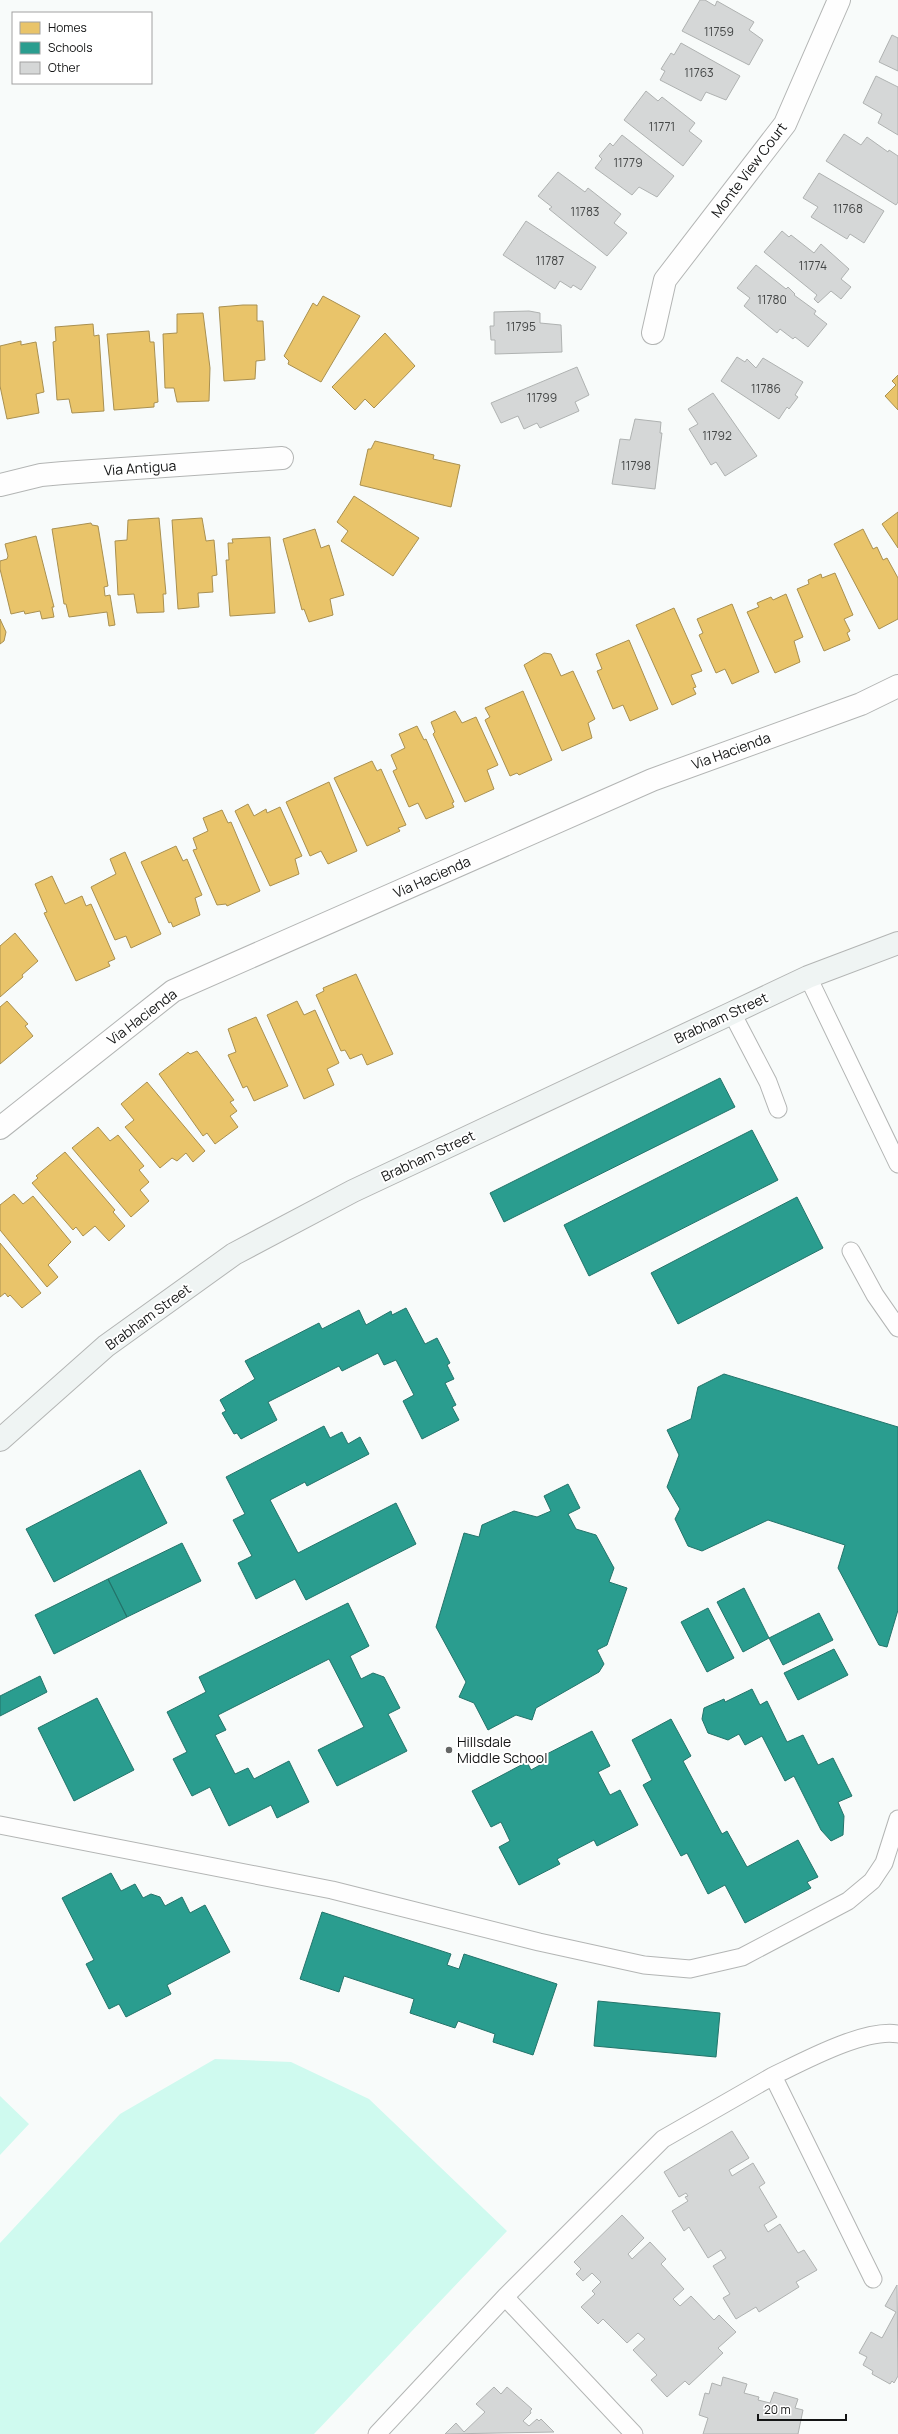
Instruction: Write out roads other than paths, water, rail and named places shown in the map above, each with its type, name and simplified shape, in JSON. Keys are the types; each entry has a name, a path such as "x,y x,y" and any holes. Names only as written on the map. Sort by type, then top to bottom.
{"main road":[{"name":"Brabham Street","path":"0,1440 106,1346 234,1254 354,1191 808,977 898,944"}],"street":[{"name":"Monte View Court","path":"653,333 665,280 785,124 840,0"},
{"name":"Via Antigua","path":"0,485 41,475 282,458"},
{"name":"Via Hacienda","path":"0,1128 173,991 652,780 861,704 898,686"}],"lane":[{"path":"808,977 898,1164"},
{"path":"732,1013 768,1082 778,1109"},
{"path":"851,1251 875,1295 898,1328"},
{"path":"0,1825 332,1890 538,1942 644,1965 690,1969 742,1956 848,1901 872,1882 884,1863 898,1819"},
{"path":"377,2434 505,2297 663,2139 773,2076 835,2047 886,2032 898,2034"},
{"path":"773,2076 873,2279"},
{"path":"505,2297 634,2434"}],"place":[{"name":"Hillsdale Middle School","path":"449,1750"}]}
